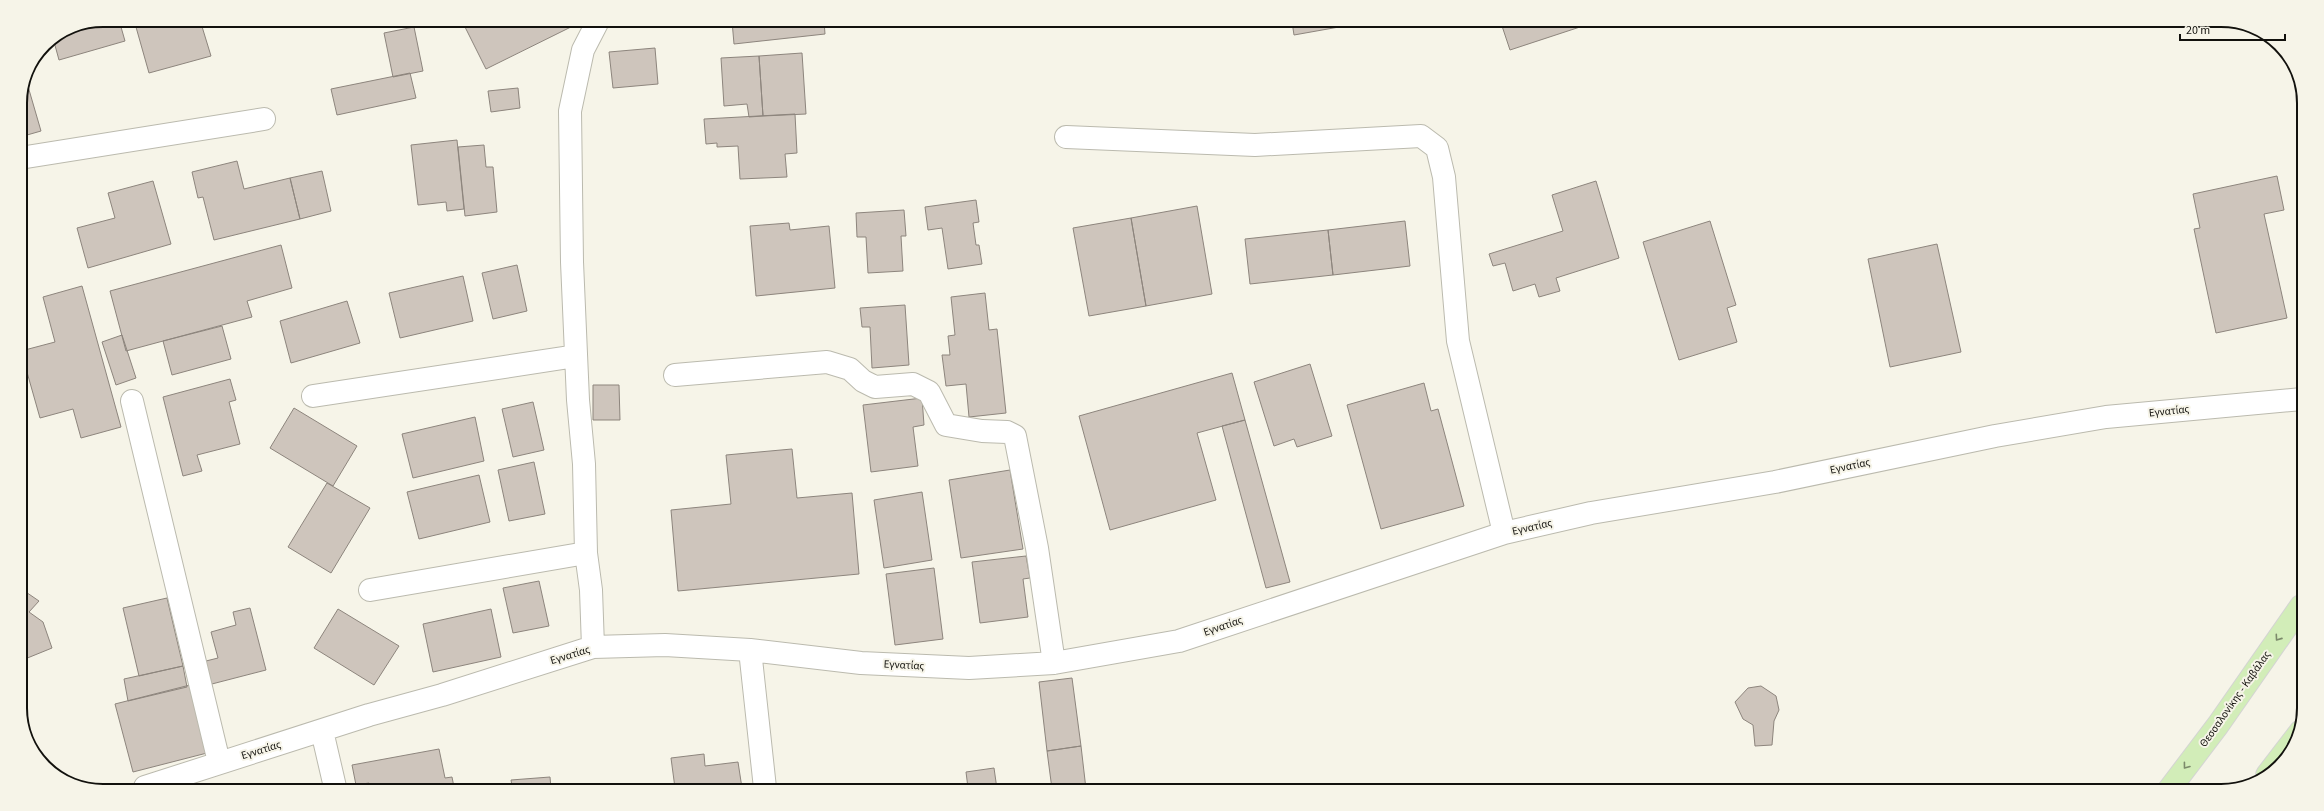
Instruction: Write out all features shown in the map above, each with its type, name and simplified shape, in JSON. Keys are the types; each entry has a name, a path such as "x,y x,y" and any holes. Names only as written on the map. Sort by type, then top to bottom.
{"main road":[{"name":"Θεσσαλονίκης - Καβάλας","path":"2173,784 2218,725 2297,610"}],"street":[{"path":"593,647 591,590 586,553 584,464 576,356 572,262 570,111 583,50 595,27"},
{"path":"27,157 264,119"},
{"path":"1066,137 1255,145 1421,136 1436,148 1444,177 1458,341 1504,534"},
{"path":"313,396 576,356"},
{"path":"675,375 827,362 850,368 863,381 875,387 914,384 929,392 946,425 982,431 1007,432 1015,436 1038,548 1054,663"},
{"name":"Εγνατίας","path":"155,784 183,776 219,762 322,731 368,715 442,695 593,647 665,645 750,650 861,663 969,668 1054,663 1179,641 1504,534 1592,514 1775,482 1995,436 2106,417 2297,399"},
{"path":"132,401 219,762"},
{"path":"370,590 586,553"},
{"path":"750,650 765,784"},
{"path":"322,731 334,784"}],"building":[{"path":"121,27 125,41 59,60 55,45 69,35 88,28"},
{"path":"136,27 202,27 211,56 149,73"},
{"path":"414,27 423,71 393,77 384,33"},
{"path":"465,27 571,27 486,69"},
{"path":"733,27 824,27 825,34 734,44"},
{"path":"1293,27 1339,27 1294,35"},
{"path":"1502,27 1580,27 1510,50"},
{"path":"655,48 658,84 613,88 609,52"},
{"path":"802,53 806,114 763,116 759,56"},
{"path":"759,56 763,116 749,117 747,104 724,106 721,58"},
{"path":"410,73 416,98 337,115 331,89"},
{"path":"28,87 41,131 27,135"},
{"path":"518,88 520,108 491,112 488,91"},
{"path":"795,114 797,153 785,154 787,177 740,179 738,146 717,147 717,143 706,144 704,119"},
{"path":"457,140 464,209 447,211 446,202 418,205 411,145"},
{"path":"484,145 486,167 493,167 497,212 465,216 458,147"},
{"path":"237,161 244,189 290,178 300,219 214,240 203,197 198,198 192,172"},
{"path":"322,171 331,211 300,219 290,178"},
{"path":"2277,176 2284,210 2264,214 2287,318 2216,333 2194,229 2200,228 2193,194"},
{"path":"153,181 171,244 88,268 77,228 115,218 108,193"},
{"path":"1596,181 1619,258 1556,278 1560,291 1539,297 1535,284 1513,291 1505,263 1493,266 1489,254 1563,231 1552,195"},
{"path":"976,200 979,222 973,223 976,245 979,245 982,264 948,269 942,228 928,230 925,207"},
{"path":"1197,206 1212,294 1146,306 1131,218"},
{"path":"904,210 906,236 901,236 903,271 868,273 866,237 857,237 856,213"},
{"path":"1131,218 1146,306 1089,316 1073,228"},
{"path":"1405,221 1410,266 1333,275 1328,230"},
{"path":"1710,221 1736,305 1727,308 1737,342 1679,360 1643,242"},
{"path":"789,223 790,230 829,226 835,288 756,296 750,226"},
{"path":"1328,230 1333,275 1250,284 1245,239"},
{"path":"1937,244 1961,352 1890,367 1868,259"},
{"path":"281,245 292,288 247,301 252,317 126,351 110,291"},
{"path":"517,265 527,311 493,319 482,273"},
{"path":"463,276 473,321 400,338 389,293"},
{"path":"82,286 121,427 81,438 73,409 40,418 27,372 27,349 55,342 43,297"},
{"path":"985,293 989,330 997,329 1006,413 969,417 966,384 946,386 942,355 950,355 948,336 955,335 951,297"},
{"path":"347,301 360,343 291,363 280,321"},
{"path":"905,305 909,365 872,368 870,327 862,327 860,308"},
{"path":"222,326 231,359 172,375 163,341"},
{"path":"122,335 136,378 116,385 102,342"},
{"path":"1310,364 1332,436 1297,447 1294,439 1274,446 1254,382"},
{"path":"1232,373 1245,420 1197,433 1216,500 1110,530 1079,416"},
{"path":"230,379 236,400 229,402 240,444 197,455 202,471 183,476 163,397"},
{"path":"1424,383 1431,411 1438,409 1464,506 1381,529 1347,405"},
{"path":"593,385 619,385 620,420 593,420"},
{"path":"922,398 924,425 913,427 918,466 871,472 863,405"},
{"path":"533,402 544,450 513,457 502,409"},
{"path":"294,408 357,446 333,486 270,448"},
{"path":"475,417 484,461 413,478 402,434"},
{"path":"1245,420 1290,582 1266,588 1222,426"},
{"path":"792,449 797,498 852,493 859,574 678,591 671,510 731,504 726,455"},
{"path":"534,462 545,514 509,521 498,470"},
{"path":"1010,470 1023,549 961,558 949,480"},
{"path":"479,475 490,522 419,539 407,492"},
{"path":"327,483 370,508 331,573 288,547"},
{"path":"922,492 932,560 884,568 874,500"},
{"path":"1026,556 1030,578 1023,579 1028,617 980,623 972,562"},
{"path":"934,568 943,639 895,645 886,574"},
{"path":"539,581 549,626 513,633 503,588"},
{"path":"27,593 39,601 29,612 43,622 52,648 27,658"},
{"path":"167,598 183,666 139,676 123,608"},
{"path":"250,608 266,670 208,685 202,662 218,658 211,632 236,625 233,612"},
{"path":"338,609 399,646 374,685 314,648"},
{"path":"491,609 501,657 433,672 423,624"},
{"path":"183,666 187,687 128,701 124,679"},
{"path":"1072,678 1081,746 1047,751 1039,682"},
{"path":"190,685 207,753 133,772 115,704"},
{"path":"1761,686 1776,696 1779,710 1774,721 1772,745 1755,746 1753,725 1743,719 1735,702 1748,688"},
{"path":"1081,746 1085,784 1051,784 1047,751"},
{"path":"439,749 445,778 452,777 453,784 356,784 352,765"},
{"path":"704,754 705,766 738,762 741,784 674,784 671,758"},
{"path":"994,768 996,784 968,784 966,772"},
{"path":"550,777 551,784 512,784 511,780"}]}
